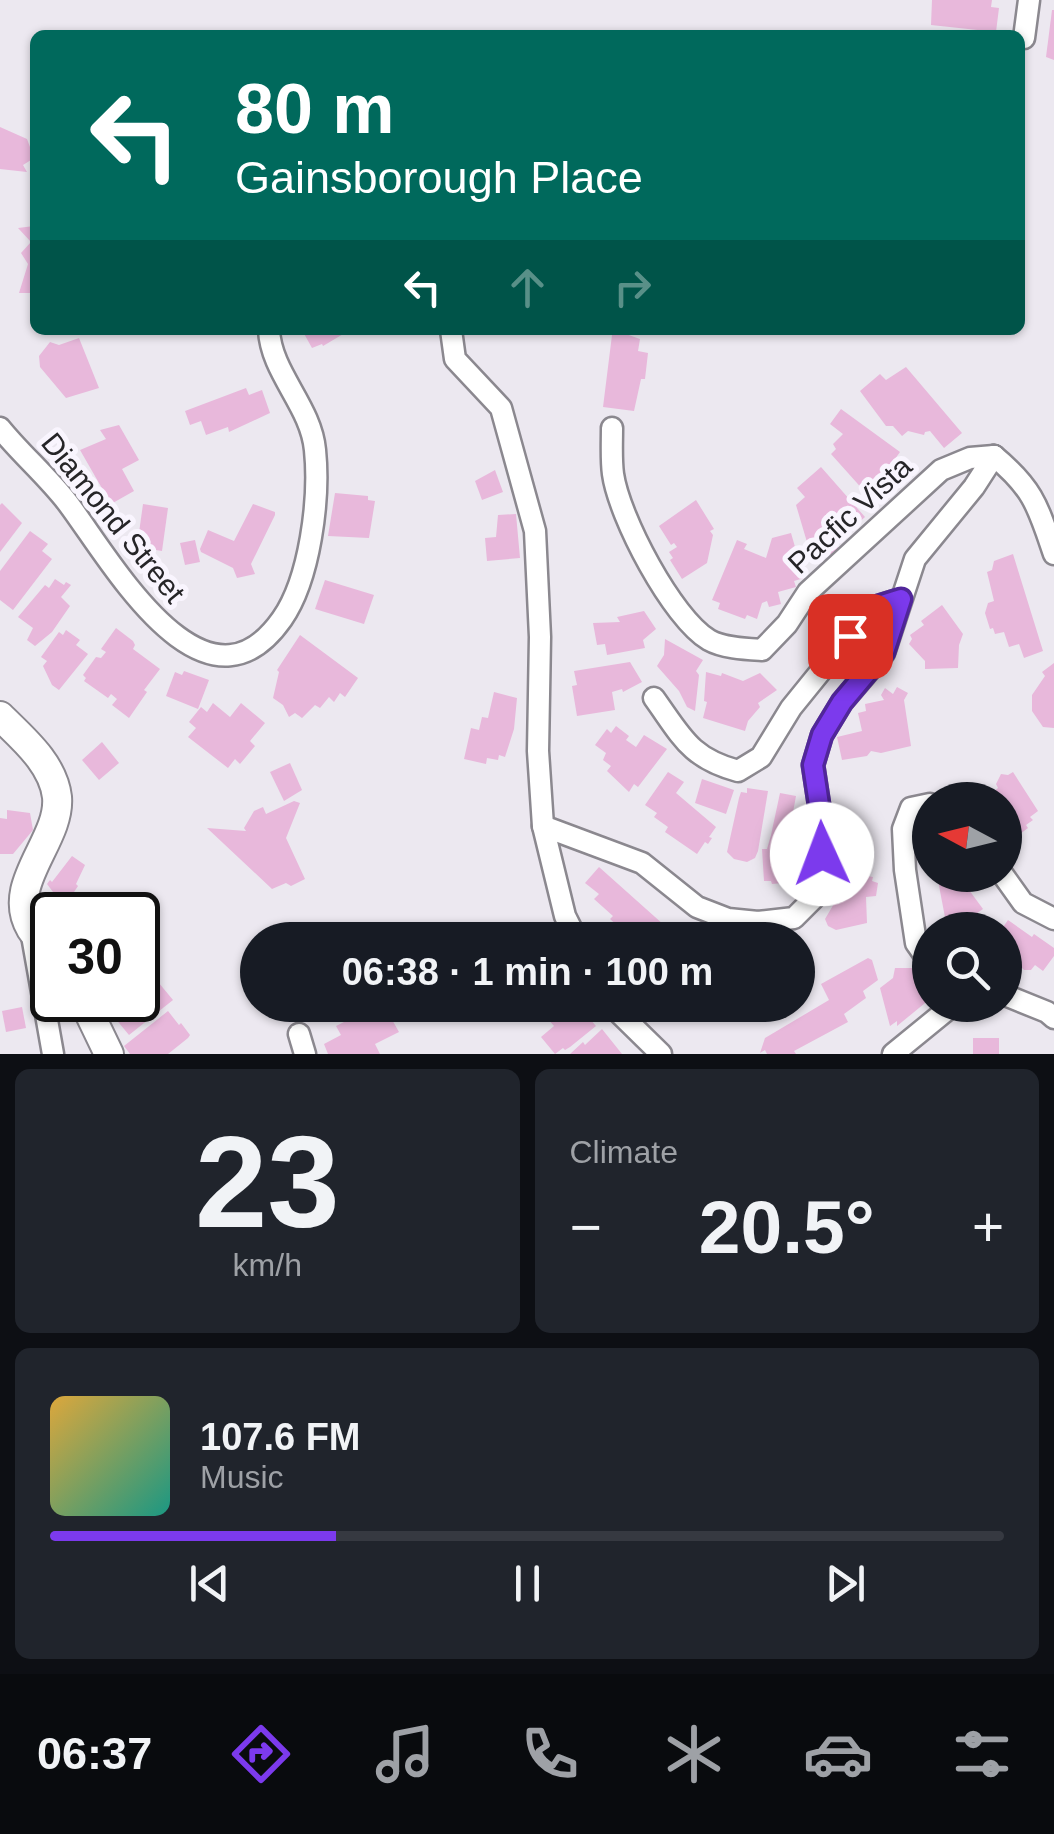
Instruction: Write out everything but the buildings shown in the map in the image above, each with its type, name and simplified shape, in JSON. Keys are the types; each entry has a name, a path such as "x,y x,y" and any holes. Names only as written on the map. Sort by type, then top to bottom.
{"street":[{"path":"1025,30 1029,0"},
{"name":"Diamond Street","path":"0,428 64,498 160,624 196,649 226,656 250,649 273,632 292,605 306,562 314,496 315,452 310,424 278,361 270,335"},
{"path":"452,335 456,359 502,408 535,532 543,826 568,922"},
{"name":"Pacfic Vista","path":"612,428 614,477 628,522 663,587 690,624 711,642 743,649 762,650 774,640 808,592 942,470 970,458 994,456"},
{"path":"543,826 642,863 698,907 728,919 758,922 794,918 814,898 821,877 823,831 813,765 822,735 842,702 884,652 915,559 994,456 1020,477 1035,499 1054,554"},
{"path":"654,698 692,750 718,766 738,771 761,757 791,708 872,608 901,599"},
{"path":"0,716 45,766 56,793 56,818 26,885 25,913 30,925"},
{"path":"912,808 903,829 913,912"},
{"path":"1015,892 1023,903 1054,919"},
{"path":"1022,1002 1054,1018"},
{"path":"48,1022 53,1054"},
{"path":"94,1022 109,1054"},
{"path":"628,1022 660,1054"},
{"path":"893,1054 932,1022"}],"route":[{"path":"822,854 823,831 813,765 822,735 842,702 884,652 901,599 872,608 850,636"}]}
